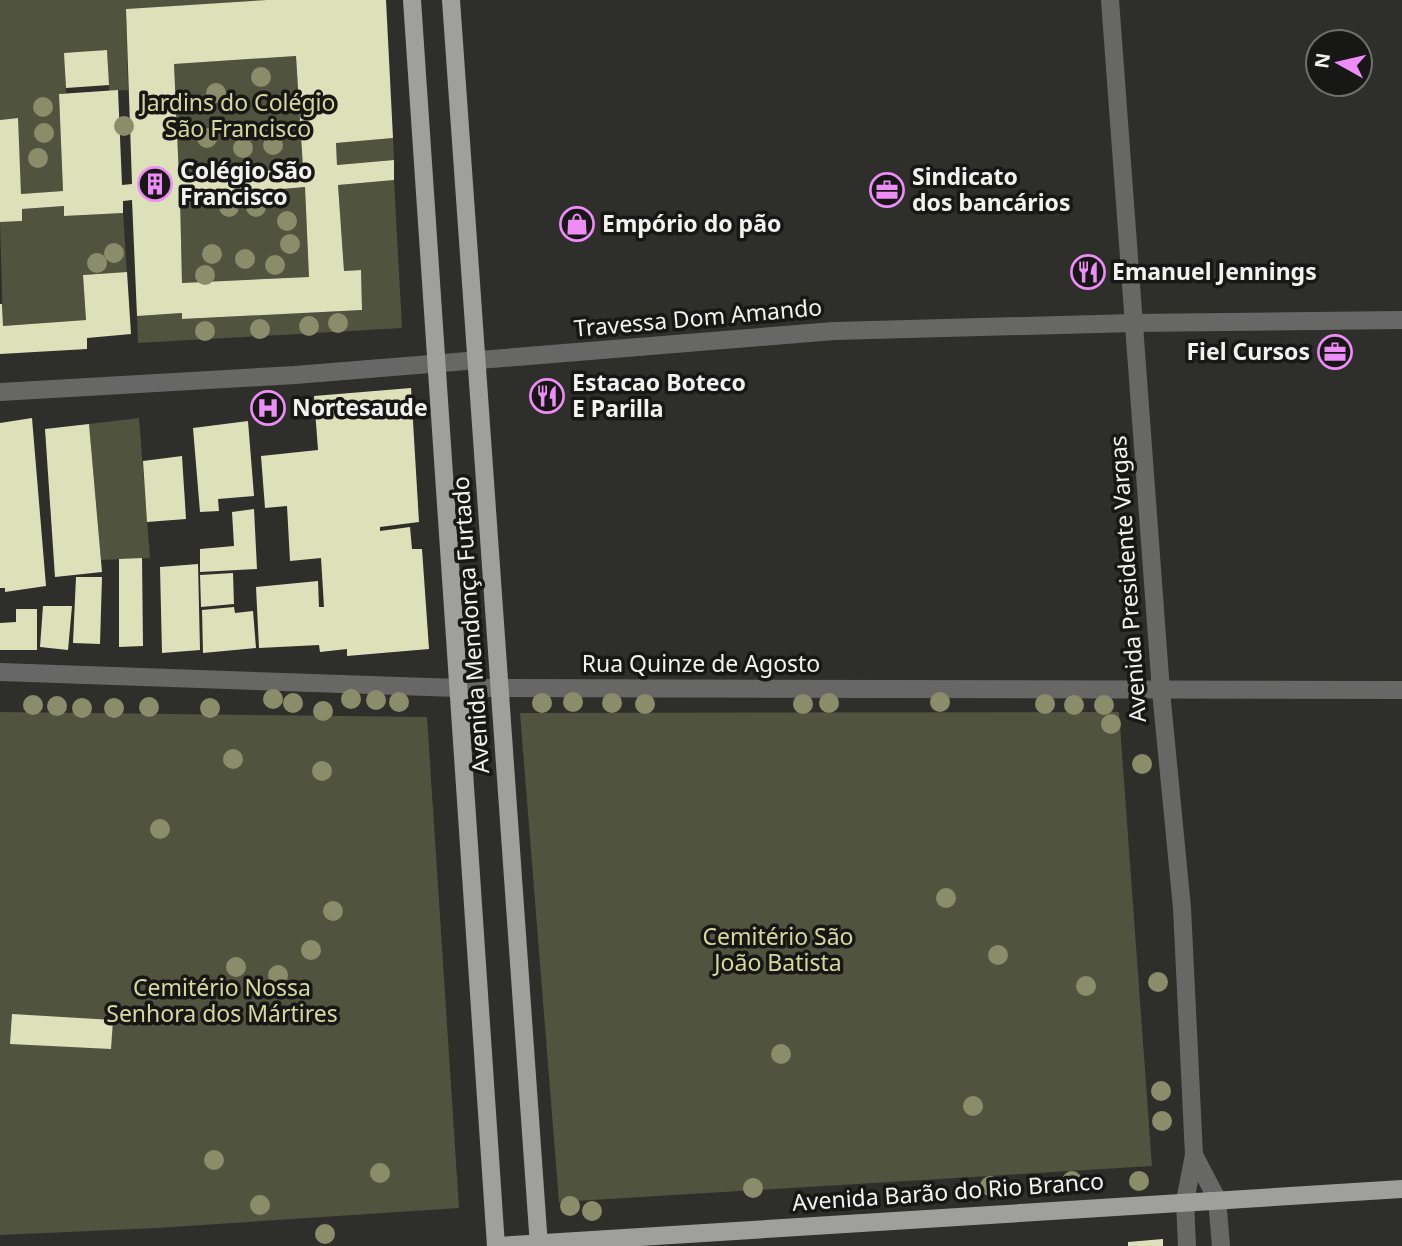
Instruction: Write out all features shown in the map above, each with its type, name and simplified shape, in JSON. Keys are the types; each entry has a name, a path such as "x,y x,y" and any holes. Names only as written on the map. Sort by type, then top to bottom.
{"main road":[{"name":"Avenida Mendonça Furtado","path":"412,0 496,1246"},
{"name":"Avenida Mendonça Furtado","path":"451,0 539,1245"},
{"name":"Avenida Barão do Rio Branco","path":"496,1246 1402,1189"}],"street":[{"name":"Avenida Presidente Vargas","path":"1110,0 1161,691 1182,908 1194,1155 1185,1201 1187,1246"},
{"name":"Travessa Dom Amando","path":"0,392 295,375 834,331 1402,320"},
{"name":"Rua Quinze de Agosto","path":"0,672 457,688 1402,690"},
{"name":"Avenida Presidente Vargas","path":"1194,1155 1217,1199 1221,1246"}],"green space":[{"path":"0,0 267,0 126,9 128,90 109,91 107,50 65,54 66,93 59,94 63,191 21,194 17,118 0,120"},
{"name":"Jardins do Colégio São Francisco","path":"296,56 303,168 179,177 174,64"},
{"path":"393,138 394,160 337,165 336,143"},
{"name":"Jardins do Colégio São Francisco","path":"394,180 402,328 138,343 137,316 182,313 183,319 362,310 361,270 344,271 338,185"},
{"name":"Jardins do Colégio São Francisco","path":"305,187 309,277 182,283 180,198"},
{"path":"64,206 65,216 123,213 127,272 83,275 86,320 3,326 0,222 22,221 22,209"},
{"path":"139,418 150,558 101,560 89,424"},
{"name":"Cemitério Nossa Senhora dos Mártires","path":"0,712 427,717 459,1208 157,1228 0,1235"},
{"name":"Cemitério São João Batista","path":"1119,712 1152,1166 559,1202 520,713"}],"building":[{"path":"267,0 386,0 393,138 336,143 337,165 394,160 394,180 338,185 344,271 361,270 362,310 182,319 182,313 137,316 132,200 123,201 123,213 64,216 64,206 22,209 22,221 0,222 0,120 18,118 21,194 63,191 59,94 118,90 122,185 132,184 126,9","holes":["296,56 303,168 179,177 174,64","305,187 309,277 182,283 180,198"]},
{"path":"107,50 109,85 66,88 64,53"},
{"path":"127,272 131,334 87,338 87,349 0,354 0,304 3,326 86,320 83,275"},
{"path":"411,388 419,522 380,527 380,531 410,527 412,549 422,549 429,649 347,656 347,649 320,652 319,645 259,648 256,587 318,581 319,607 324,607 321,558 290,561 287,506 265,508 261,456 318,450 314,396"},
{"path":"32,418 46,586 5,592 5,588 0,588 0,423"},
{"path":"248,421 254,496 218,499 219,511 200,512 193,428"},
{"path":"89,424 102,572 55,577 45,429"},
{"path":"182,456 186,519 147,522 143,461"},
{"path":"254,509 257,569 200,572 200,549 234,546 232,512"},
{"path":"142,558 143,646 119,647 119,559"},
{"path":"198,564 200,650 162,653 160,567"},
{"path":"233,573 234,604 201,607 200,575"},
{"path":"76,577 102,577 100,644 73,643"},
{"path":"43,606 72,606 68,650 40,647"},
{"path":"234,607 235,613 253,611 256,648 203,653 202,610"},
{"path":"16,609 37,609 37,650 0,650 0,623 16,622"},
{"path":"12,1014 113,1020 111,1049 10,1044"},
{"path":"1163,1239 1163,1246 1128,1246 1128,1242"}],"place":[{"name":"Colégio São Francisco","path":"155,184"},
{"name":"Sindicato dos bancários","path":"887,190"},
{"name":"Empório do pão","path":"577,224"},
{"name":"Emanuel Jennings","path":"1088,272"},
{"name":"Fiel Cursos","path":"1335,352"},
{"name":"Estacao Boteco E Parilla","path":"547,396"},
{"name":"Nortesaude","path":"268,408"}]}
